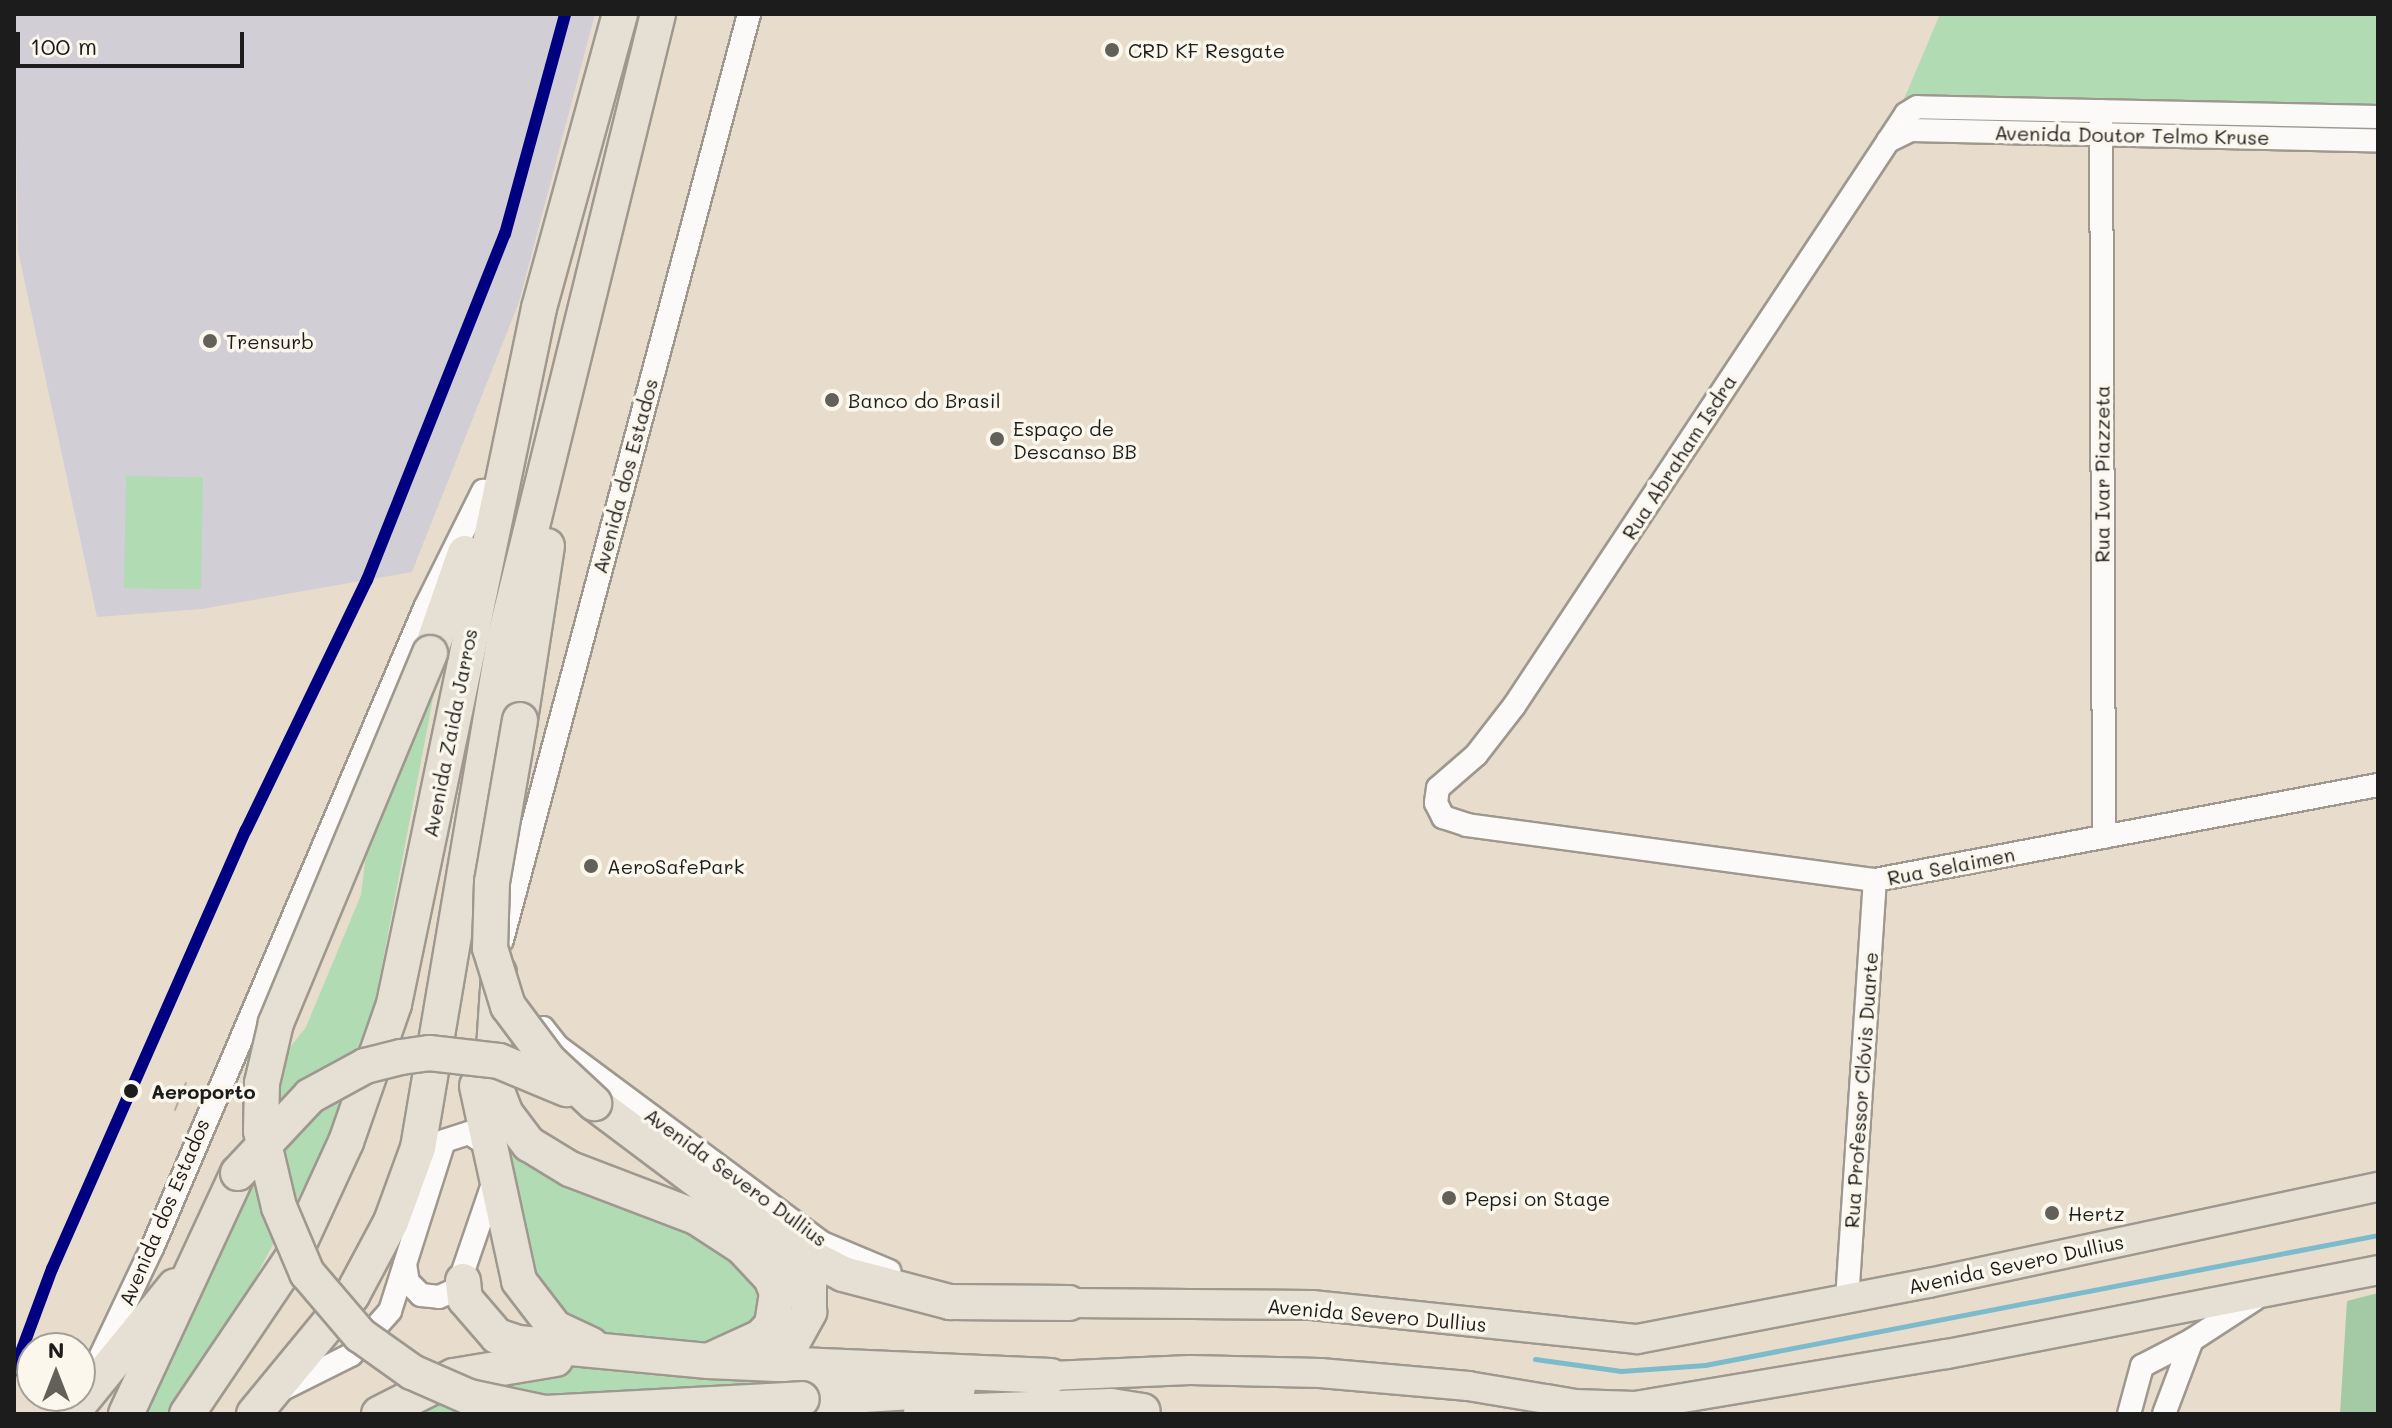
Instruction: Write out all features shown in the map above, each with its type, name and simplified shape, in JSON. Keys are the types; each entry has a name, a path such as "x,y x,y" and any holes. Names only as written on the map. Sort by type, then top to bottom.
{"highway":[{"name":"Avenida Zaida Jarros","path":"187,1414 293,1257 346,1142 394,1004 539,308 620,14"},
{"name":"Avenida Zaida Jarros","path":"262,1404 352,1295 391,1222 418,1148 504,640 658,14"},
{"path":"539,308 430,653 276,1023 262,1083 261,1131 279,1207 307,1273 360,1335 412,1372 469,1397 545,1413 938,1392 1051,1376"},
{"path":"575,342 520,720 492,882 490,948 508,1006 549,1061 594,1103 775,1239 843,1274 895,1291 950,1302 1069,1303"},
{"path":"501,937 480,1002 475,1080 496,1159 519,1281 536,1309 555,1328 612,1354"},
{"path":"501,937 492,1078 506,1114 529,1144 570,1169 696,1217 742,1247 771,1278 777,1293 772,1325 761,1337 708,1361"},
{"path":"126,1414 238,1173 310,1096 365,1066 429,1053 499,1061 594,1103"},
{"path":"708,1361 779,1352 799,1335 809,1312 809,1284 775,1239"},
{"path":"96,1385 203,1251"},
{"path":"463,1281 465,1299 497,1336 518,1343 708,1361 1051,1376"},
{"path":"379,1414 454,1376 529,1361 612,1354"},
{"path":"896,1414 1145,1413"}],"main road":[{"name":"Avenida Severo Dullius","path":"1069,1303 1312,1305 1623,1339 1847,1300 2378,1187"},
{"path":"1051,1376 1190,1370 1320,1373 1468,1386 1575,1404 1635,1406 1947,1354 2378,1270"}],"street":[{"name":"Avenida dos Estados","path":"501,937 749,14"},
{"name":"Avenida Doutor Telmo Kruse","path":"1917,107 2378,117"},
{"name":"Rua Abraham Isdra","path":"1436,803 1438,788 1476,755 1514,706 1906,114 1917,107"},
{"name":"Rua Ivar Piazzeta","path":"2101,111 2104,837"},
{"name":"Avenida Doutor Telmo Kruse","path":"1888,141 1911,130 2378,141"},
{"name":"Avenida dos Estados","path":"96,1367 153,1246 366,743 483,491"},
{"name":"Rua Selaimen","path":"1436,803 1443,817 1467,825 1875,880 2378,785"},
{"name":"Rua Professor Clóvis Duarte","path":"1847,1300 1875,880"},
{"name":"Avenida Severo Dullius","path":"501,937 525,1005 557,1046 822,1243 876,1268 932,1283 1069,1303"},
{"path":"262,1404 351,1355 374,1334 390,1311 444,1141 469,1133 496,1159 463,1281 439,1297 421,1295 408,1282 405,1264"},
{"path":"2129,1414 2142,1366 2192,1340 2252,1300 2302,1283"},
{"path":"2164,1414 2192,1340"},
{"path":"1051,1376 1145,1413"}],"shaded area":[{"path":"14,14 595,14 519,302 412,572 202,609 97,617 18,251"}],"green space":[{"path":"1940,14 2378,14 2378,108 1904,99"},
{"path":"126,476 203,477 201,589 124,588"},
{"path":"441,657 373,1012 324,1149 215,1353 169,1414 137,1414 276,1065 306,1027 361,895 369,829"},
{"path":"484,1080 522,1151 683,1218 757,1274 765,1309 754,1332 704,1354 637,1349 543,1306"},
{"path":"2378,1293 2378,1414 2340,1414 2347,1301"},
{"path":"565,1365 800,1375 803,1404 692,1414 398,1414"}],"waterway":[{"path":"1535,1359 1621,1371 1705,1365 2378,1235"}],"tram line":[{"path":"175,1110 186,1083"}],"transit line":[{"path":"14,1371 52,1269 246,830 367,580 505,234 565,14"}],"place":[{"name":"CRD KF Resgate","path":"1112,50"},
{"name":"Trensurb","path":"210,341"},
{"name":"Banco do Brasil","path":"832,400"},
{"name":"Espaço de Descanso BB","path":"997,439"},
{"name":"AeroSafePark","path":"591,866"},
{"name":"Aeroporto","path":"131,1091"},
{"name":"Pepsi on Stage","path":"1449,1198"},
{"name":"Hertz","path":"2052,1213"}]}
